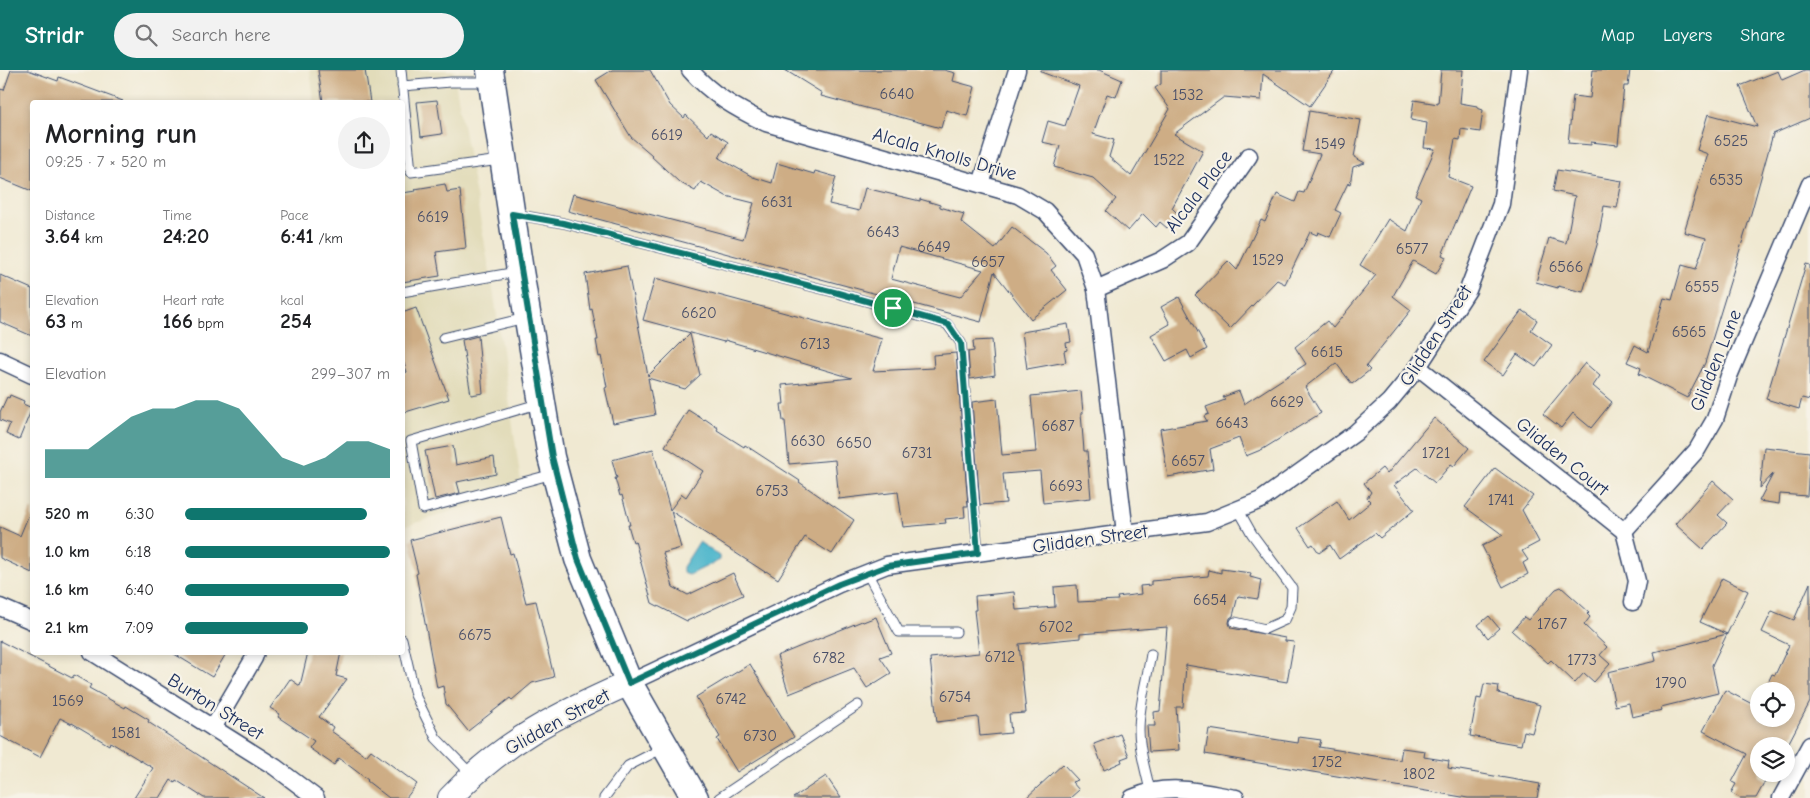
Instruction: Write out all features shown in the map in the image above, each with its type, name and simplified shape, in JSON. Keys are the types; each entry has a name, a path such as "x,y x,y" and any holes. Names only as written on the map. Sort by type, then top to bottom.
{"main road":[{"path":"491,76 542,402 556,473 578,559 629,683 695,798"}],"street":[{"name":"Alcala Knolls Drive","path":"690,70 705,87 735,108 766,123 1018,195 1045,212 1084,254 1096,289 1125,533"},
{"path":"981,184 1017,70"},
{"name":"Glidden Street","path":"450,798 490,759 519,738 555,718 866,573 887,566 1207,522 1261,500 1355,433 1390,402 1418,367 1468,290 1501,204 1519,70"},
{"name":"Alcala Place","path":"1096,289 1162,260 1188,243 1249,156"},
{"name":"Glidden Lane","path":"1624,531 1697,450 1715,419 1729,376 1810,184"},
{"path":"0,360 30,374"},
{"name":"Glidden Court","path":"1418,367 1624,531"},
{"path":"1624,531 1637,582 1634,602"},
{"path":"0,607 30,620"},
{"name":"Burton Street","path":"97,655 275,767 316,798"},
{"path":"213,728 254,655"},
{"path":"1781,798 1810,745"},
{"path":"1132,798 1150,791 1175,788 1236,798"}],"lane":[{"path":"401,70 403,100"},
{"path":"402,86 491,76"},
{"path":"405,133 411,172 503,160"},
{"path":"512,214 572,225 838,293 948,324 961,343 978,553"},
{"path":"405,291 520,271"},
{"path":"443,338 528,318"},
{"path":"542,402 411,441 423,509 556,473"},
{"path":"1235,622 1266,629 1285,620 1291,607 1292,588 1252,534 1238,509"},
{"path":"866,573 899,632 956,632"},
{"path":"405,653 414,695 436,738 472,775"},
{"path":"1150,791 1139,732 1151,654"},
{"path":"719,798 858,704"},
{"path":"604,798 628,766 665,747"}],"shaded area":[{"path":"310,70 453,70 494,295 522,489 405,526 405,100 314,100"}],"water":[{"path":"699,542 720,556 720,560 689,575 683,572 683,567"}],"building":[{"path":"11,70 28,70 58,81 59,77 120,100 30,100 30,190 0,178 0,89 4,90"},
{"path":"318,70 365,70 370,100 323,100"},
{"path":"612,70 650,70 670,105 684,118 686,115 708,136 711,131 728,142 719,158 753,177 772,183 777,163 814,174 815,171 836,177 829,204 859,211 865,188 920,201 920,199 964,214 961,222 995,249 1012,227 1046,253 1056,266 1051,270 1067,290 1031,319 994,272 981,322 568,211 573,194 743,239 754,203 726,196 701,182 695,191 679,182 631,137 596,80","holes":["899,247 983,270 960,297 891,279"]},
{"path":"785,70 944,70 955,73 953,81 975,87 967,116 946,110 941,128 821,96 822,93"},
{"path":"1041,70 1099,70 1122,80 1116,97 1107,94 1093,134 1114,140 1109,157 1131,176 1170,109 1155,88 1161,84 1161,70 1335,70 1310,106 1263,74 1261,100 1224,97 1174,134 1203,151 1172,208 1179,215 1167,228 1160,222 1156,227 1143,214 1128,231 1106,211 1116,199 1093,178 1054,167 1060,146 1042,142 1048,121 1065,126 1079,86 1041,72"},
{"path":"1441,70 1463,70 1460,103 1477,106 1477,108 1483,110 1480,132 1461,129 1460,140 1455,139 1448,177 1471,186 1442,255 1446,257 1436,274 1413,261 1393,296 1411,310 1366,366 1370,370 1352,384 1336,363 1305,387 1321,413 1263,449 1246,456 1239,438 1210,449 1213,469 1168,477 1160,429 1207,421 1204,416 1209,414 1206,407 1225,400 1223,397 1239,391 1244,404 1306,364 1295,347 1327,321 1333,328 1376,275 1360,265 1388,219 1407,231 1421,198 1415,195 1435,149 1424,148 1427,123 1411,120 1414,100 1438,104"},
{"path":"1593,70 1630,70 1628,86 1624,86 1618,145 1591,142 1591,145 1568,143 1573,96 1590,98"},
{"path":"1805,70 1810,70 1810,118 1773,134 1750,217 1705,363 1687,398 1639,374 1641,368 1627,362 1635,345 1648,352 1664,298 1672,300 1682,265 1696,269 1706,238 1684,232 1708,154 1697,150 1708,114 1757,127 1740,86 1778,71 1782,80"},
{"path":"437,100 442,134 421,137 417,102"},
{"path":"1309,111 1361,120 1354,157 1365,163 1353,167 1350,184 1348,183 1335,210 1341,213 1330,237 1318,232 1317,235 1310,232 1285,284 1277,280 1230,329 1195,295 1228,261 1237,270 1261,220 1265,222 1277,194 1295,202 1299,192 1304,193 1320,154 1302,151"},
{"path":"1557,170 1622,181 1617,208 1604,206 1597,245 1583,292 1536,282 1549,238 1566,243 1575,196 1553,191"},
{"path":"445,184 447,192 460,190 466,248 436,252 440,276 405,282 405,193 416,191 415,189"},
{"path":"1806,264 1810,265 1810,400 1802,398 1799,409 1766,399"},
{"path":"627,266 648,376 690,334 700,375 685,389 648,378 655,415 613,423 605,388 607,387 601,356 599,357 592,309 590,310 585,274"},
{"path":"0,275 30,288 30,335 0,322"},
{"path":"655,278 882,339 873,371 934,368 933,355 956,353 968,506 964,506 965,517 945,519 946,523 903,527 898,492 839,499 835,460 789,464 785,421 783,421 781,404 784,404 782,385 852,378 725,340 724,342 643,320"},
{"path":"1179,297 1207,349 1191,358 1187,350 1166,361 1151,335 1170,324 1161,307"},
{"path":"416,308 449,399 405,412 405,373 407,372 405,366 405,312"},
{"path":"1522,310 1537,320 1531,330 1552,345 1536,367 1517,354 1503,375 1484,362"},
{"path":"1068,324 1071,342 1066,343 1067,350 1064,351 1066,362 1027,369 1022,332"},
{"path":"478,336 483,393 471,395 462,340"},
{"path":"992,340 995,375 970,379 968,352 974,351 973,341"},
{"path":"1585,363 1600,376 1593,386 1612,402 1591,428 1573,413 1561,428 1543,414"},
{"path":"1081,391 1084,451 1087,451 1091,498 1043,503 1040,471 1003,474 1006,503 980,505 972,402 997,399 1002,455 1036,452 1031,396"},
{"path":"10,395 24,401 23,404 30,407 30,413 19,440 6,434 10,424 0,420 0,412 7,397 9,398"},
{"path":"688,410 705,419 718,428 717,430 744,447 745,445 800,481 854,520 832,554 805,537 778,579 671,511 681,548 663,553 673,587 688,595 733,573 743,595 687,621 652,603 635,541 633,542 628,525 630,525 615,478 617,478 612,460 653,449 670,510 682,494 686,497 703,471 665,446"},
{"path":"1434,418 1469,448 1454,466 1451,464 1435,483 1417,468 1394,485 1414,510 1380,538 1375,533 1339,559 1330,545 1319,553 1313,544 1310,546 1298,528 1337,501 1349,520 1371,502 1367,498 1371,492 1364,483 1382,468 1387,474"},
{"path":"453,446 456,465 494,457 496,474 457,482 460,493 435,499 425,451"},
{"path":"1764,447 1810,452 1807,496 1780,494 1779,504 1759,501 1773,474 1760,488"},
{"path":"1495,468 1533,496 1522,510 1539,542 1522,551 1528,560 1523,563 1528,574 1503,587 1482,546 1503,535 1465,507"},
{"path":"1713,481 1733,499 1718,515 1727,523 1703,549 1675,524"},
{"path":"30,512 30,572 0,558 0,527 20,536"},
{"path":"501,517 510,554 513,553 526,603 536,601 554,677 532,683 512,700 510,698 468,731 446,704 443,686 437,688 416,574 418,573 410,540"},
{"path":"1221,569 1251,573 1250,577 1261,580 1258,599 1238,596 1233,616 1230,618 1229,623 1231,628 1285,638 1285,641 1294,642 1287,682 1186,665 1183,707 1176,707 1179,750 1149,752 1147,726 1155,726 1154,712 1160,711 1167,627 1080,634 1080,638 1019,644 1026,713 1009,714 1011,733 980,736 978,717 937,722 930,658 979,653 974,610 976,610 975,596 1014,592 1016,610 1055,607 1054,587 1077,585 1078,602 1118,600 1117,597 1141,594 1140,586 1151,585 1151,581 1208,576 1209,570 1221,573"},
{"path":"1722,578 1748,591 1727,634 1700,622"},
{"path":"1810,583 1810,702 1792,737 1750,737 1750,782 1765,782 1756,798 1740,798 1731,793 1736,784 1732,782 1747,754 1703,731 1725,690 1750,703 1750,727 1795,727 1795,682 1768,682 1772,674 1775,675 1789,645 1762,632 1772,611 1794,620"},
{"path":"1561,587 1589,612 1587,614 1590,617 1584,625 1607,647 1600,655 1610,664 1594,682 1584,673 1575,683 1551,660 1548,663 1512,631 1524,617 1528,620 1556,589"},
{"path":"1489,616 1499,628 1488,638 1478,625"},
{"path":"876,617 891,653 880,657 891,673 867,688 854,668 789,694 777,656"},
{"path":"1727,634 1712,665 1718,693 1661,707 1662,710 1632,717 1629,703 1615,706 1608,672 1656,661 1654,652"},
{"path":"0,641 72,678 74,675 91,685 89,688 125,708 126,706 149,720 148,722 264,798 204,798 176,780 175,783 171,780 160,798 134,798 153,768 110,742 109,745 60,718 40,757 0,736"},
{"path":"176,655 225,655 212,677"},
{"path":"307,655 340,655 336,676 347,679 319,717 333,727 331,731 366,756 371,750 417,784 406,798 389,798 339,758 334,765 309,748 314,741 278,717 280,714 270,708 290,679 300,686"},
{"path":"750,664 794,737 737,772 717,739 720,737 696,697"},
{"path":"1484,684 1499,686 1498,693 1540,705 1532,733 1524,731 1521,745 1470,736 1477,698 1481,699"},
{"path":"1209,729 1298,743 1299,737 1321,740 1319,747 1400,760 1402,748 1425,751 1424,757 1449,761 1448,768 1540,784 1537,798 1468,798 1205,754"},
{"path":"1120,734 1129,756 1121,759 1122,762 1104,770 1094,744"},
{"path":"1063,764 1078,780 1072,782 1079,790 1070,798 1026,798"},
{"path":"826,776 841,798 793,798"}],"route":[{"path":"512,214 547,219 893,308 948,324 961,343 978,553 887,566 839,584 629,683 578,559 552,457 512,214"}]}
